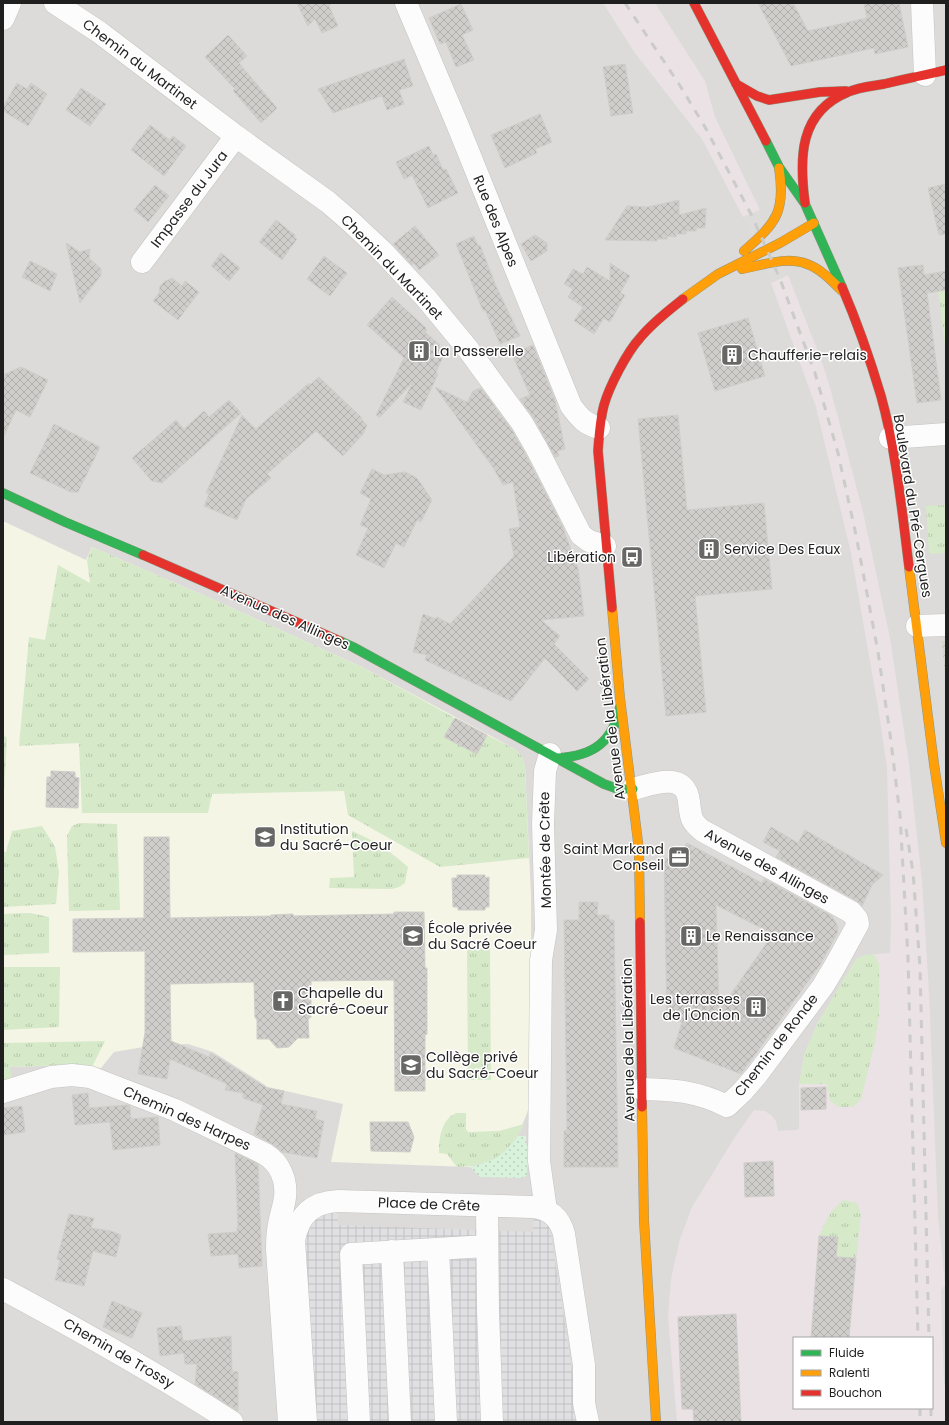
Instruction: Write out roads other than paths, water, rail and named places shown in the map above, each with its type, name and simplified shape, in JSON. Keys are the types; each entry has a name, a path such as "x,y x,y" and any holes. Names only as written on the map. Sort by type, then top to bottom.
{"main road":[{"name":"Boulevard du Pré-Cergues","path":"694,3 779,167 805,204 846,295 881,396 900,494 934,764 946,843"},
{"path":"805,204 801,176 805,136 815,117 822,108 839,95 850,91 936,73"},
{"path":"736,84 756,96 769,100 820,92 850,91"},
{"path":"718,274 767,232 772,225 778,214 783,195 779,167"},
{"name":"Avenue de la Libération","path":"656,1422 649,1317 644,1192 640,870 633,789 620,698 605,546 599,457 599,428 604,404 618,372 632,347 651,325 664,313 718,274 780,243 814,223"},
{"path":"718,274 780,262 798,262 807,264 824,275 846,295"},
{"name":"Avenue des Allinges","path":"3,493 65,522 241,597 353,647 611,787 618,789 633,789"},
{"path":"554,756 572,758 586,754 603,743 615,726 620,712 620,698"}],"street":[{"path":"3,19 10,3"},
{"name":"Chemin du Martinet","path":"55,3 99,32 236,136 328,202 382,251 426,298 468,349 522,423 581,535 589,541 605,546"},
{"name":"Rue des Alpes","path":"406,3 461,133 571,406 585,422 599,428"},
{"path":"922,3 936,73"},
{"name":"Impasse du Jura","path":"142,262 236,136"},
{"path":"890,438 946,434"},
{"path":"917,626 946,625"},
{"name":"Montée de Crête","path":"546,1210 538,1161 541,960 546,930 543,824 545,770 554,756"},
{"name":"Avenue des Allinges","path":"633,789 659,782 668,781 678,783 684,787 688,794 690,815 696,826 851,912 857,919 858,924 856,928"},
{"name":"Chemin de Ronde","path":"642,1089 674,1090 693,1093 727,1106 742,1092 777,1049 823,986 856,928"},
{"name":"Chemin des Harpes","path":"3,1092 51,1077 72,1075 90,1077 175,1110 266,1154 275,1161 284,1176 286,1190 278,1226 277,1244 289,1422"},
{"name":"Place de Crête","path":"306,1422 294,1240 296,1231 304,1215 318,1205 338,1201 532,1207 546,1210"},
{"path":"487,1206 488,1311 492,1422"},
{"path":"546,1210 558,1220 562,1226 564,1234 584,1365 584,1403 588,1422"},
{"path":"359,1422 351,1254 487,1246"},
{"path":"438,1249 446,1422"},
{"path":"392,1252 400,1422"},
{"name":"Chemin de Trossy","path":"3,1289 88,1335 177,1386 232,1422"}],"railway":[{"path":"625,3 679,84 705,127 751,214 780,279 815,373 838,453 856,535 878,652 900,815 908,958 918,1337"},
{"path":"906,829 913,872 920,967 929,1337"},
{"path":"920,1409 920,1422"},
{"path":"931,1409 931,1422"}],"place":[{"name":"La Passerelle","path":"419,351"},
{"name":"Chaufferie-relais","path":"732,355"},
{"name":"Service Des Eaux","path":"709,549"},
{"name":"Libération","path":"632,557"},
{"name":"Institution du Sacré-Coeur","path":"265,837"},
{"name":"Saint Markand Conseil","path":"679,857"},
{"name":"École privée du Sacré Coeur","path":"413,936"},
{"name":"Le Renaissance","path":"691,936"},
{"name":"Chapelle du Sacré-Coeur","path":"283,1001"},
{"name":"Les terrasses de l'Oncion","path":"756,1007"},
{"name":"Collège privé du Sacré-Coeur","path":"411,1065"}]}
